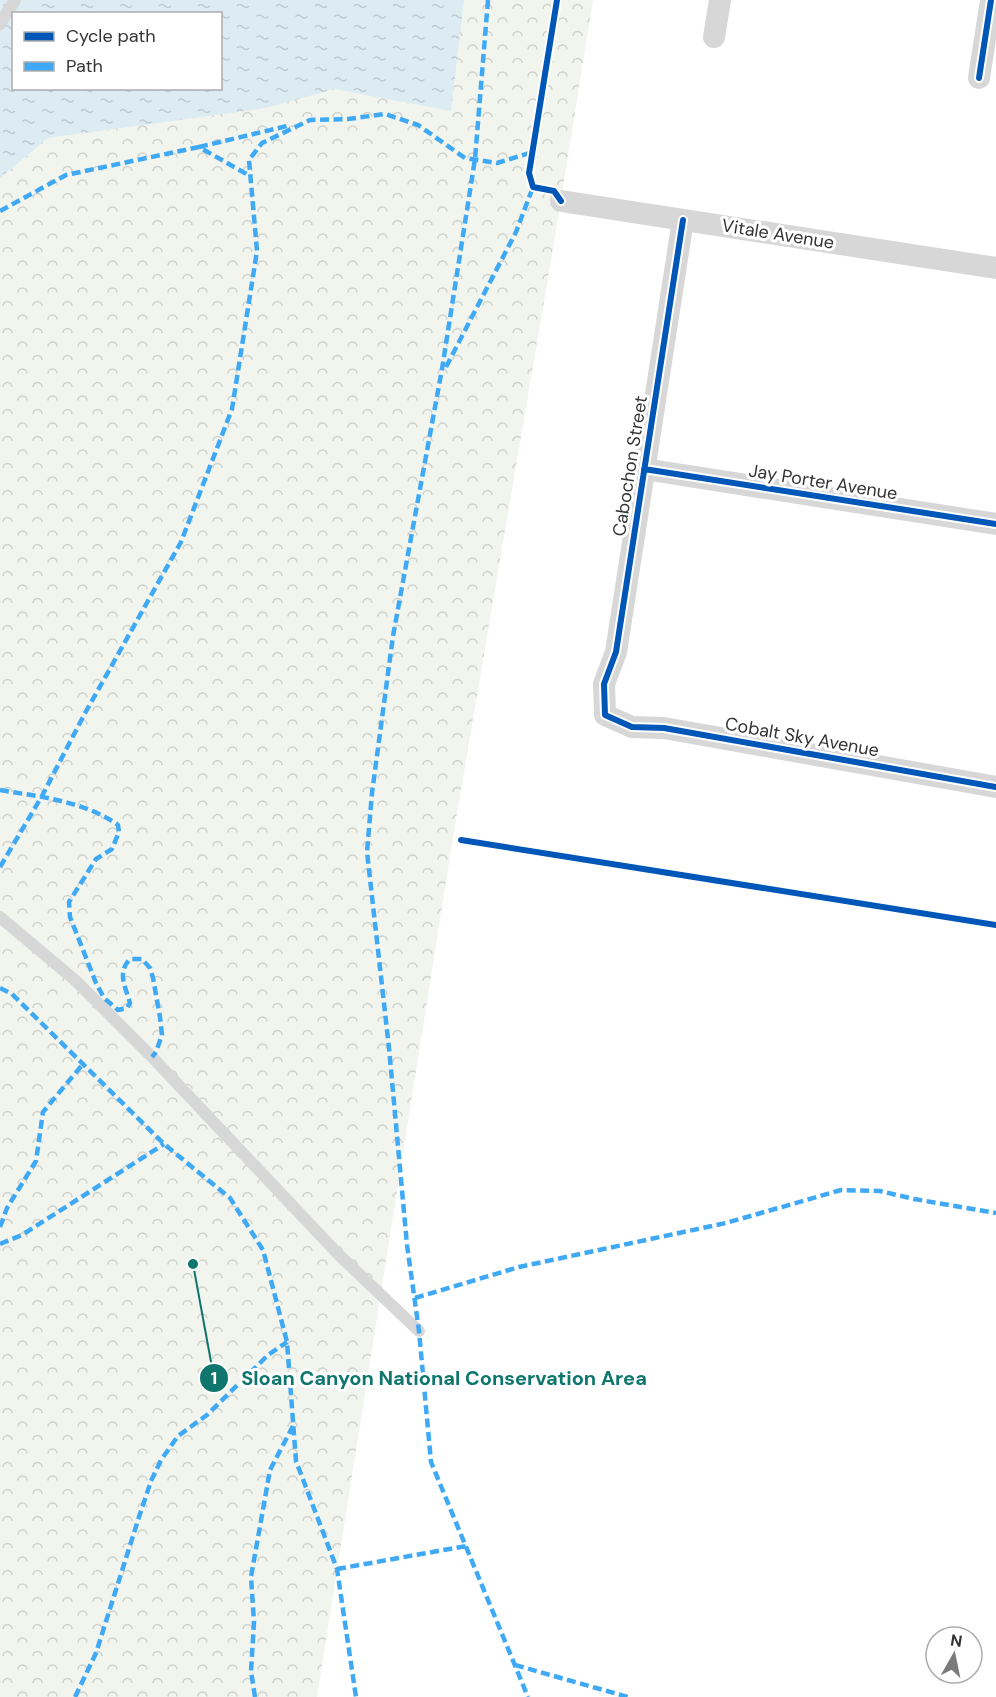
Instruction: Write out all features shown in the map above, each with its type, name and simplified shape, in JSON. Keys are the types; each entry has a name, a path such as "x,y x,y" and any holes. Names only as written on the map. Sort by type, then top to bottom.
{"street":[{"path":"714,38 720,0"},
{"path":"979,78 991,0"},
{"name":"Vitale Avenue","path":"561,201 996,268"},
{"name":"Cabochon Street","path":"605,715 604,684 616,652 683,219"},
{"name":"Jay Porter Avenue","path":"644,469 996,524"},
{"name":"Cobalt Sky Avenue","path":"605,715 632,727 664,728 996,787"}],"lane":[{"path":"0,24 15,0"},
{"path":"0,916 76,981 339,1255 419,1331"}],"green space":[{"path":"0,0 593,0 454,831 317,1697 0,1697"}],"water":[{"path":"0,0 464,0 451,111 334,89 266,108 48,138 0,178"}],"marked path":[{"path":"488,0 475,159 442,369 393,636 372,793 367,852 431,1462 528,1697"},
{"path":"0,867 42,796 84,715 181,542 232,409 257,251 249,160 262,143 310,120 348,119 385,114 418,125 465,158 497,163 533,152"},
{"path":"199,147 287,126"},
{"path":"0,211 66,175 199,147 250,176"},
{"path":"446,367 516,232 533,187"},
{"path":"0,790 77,805 118,825 119,832 112,849 96,859 69,902 70,917 96,983 104,998 118,1010 127,1008 130,1003 123,979 126,964 130,959 142,959 150,968 162,1035 152,1057"},
{"path":"0,988 12,994 164,1144 230,1198 263,1250 287,1342 296,1461 337,1569 356,1697"},
{"path":"0,1227 7,1208 36,1161 43,1112 83,1064"},
{"path":"0,1244 22,1235 164,1144"},
{"path":"415,1298 519,1267 726,1223 841,1190 880,1191 996,1213"},
{"path":"75,1697 96,1653 151,1481 161,1460 178,1436 207,1415 268,1355 287,1342"},
{"path":"255,1697 251,1671 254,1622 251,1577 270,1470 293,1426"},
{"path":"337,1569 466,1546"},
{"path":"515,1665 628,1697"}],"cycle path":[{"path":"557,0 529,173 533,187 554,191 561,201"},
{"path":"979,78 991,0"},
{"path":"683,220 616,652 604,684 605,715 632,727 664,728 996,787"},
{"path":"644,469 996,524"},
{"path":"461,840 996,925"}],"place":[{"name":"Sloan Canyon National Conservation Area","path":"193,1264"}]}
